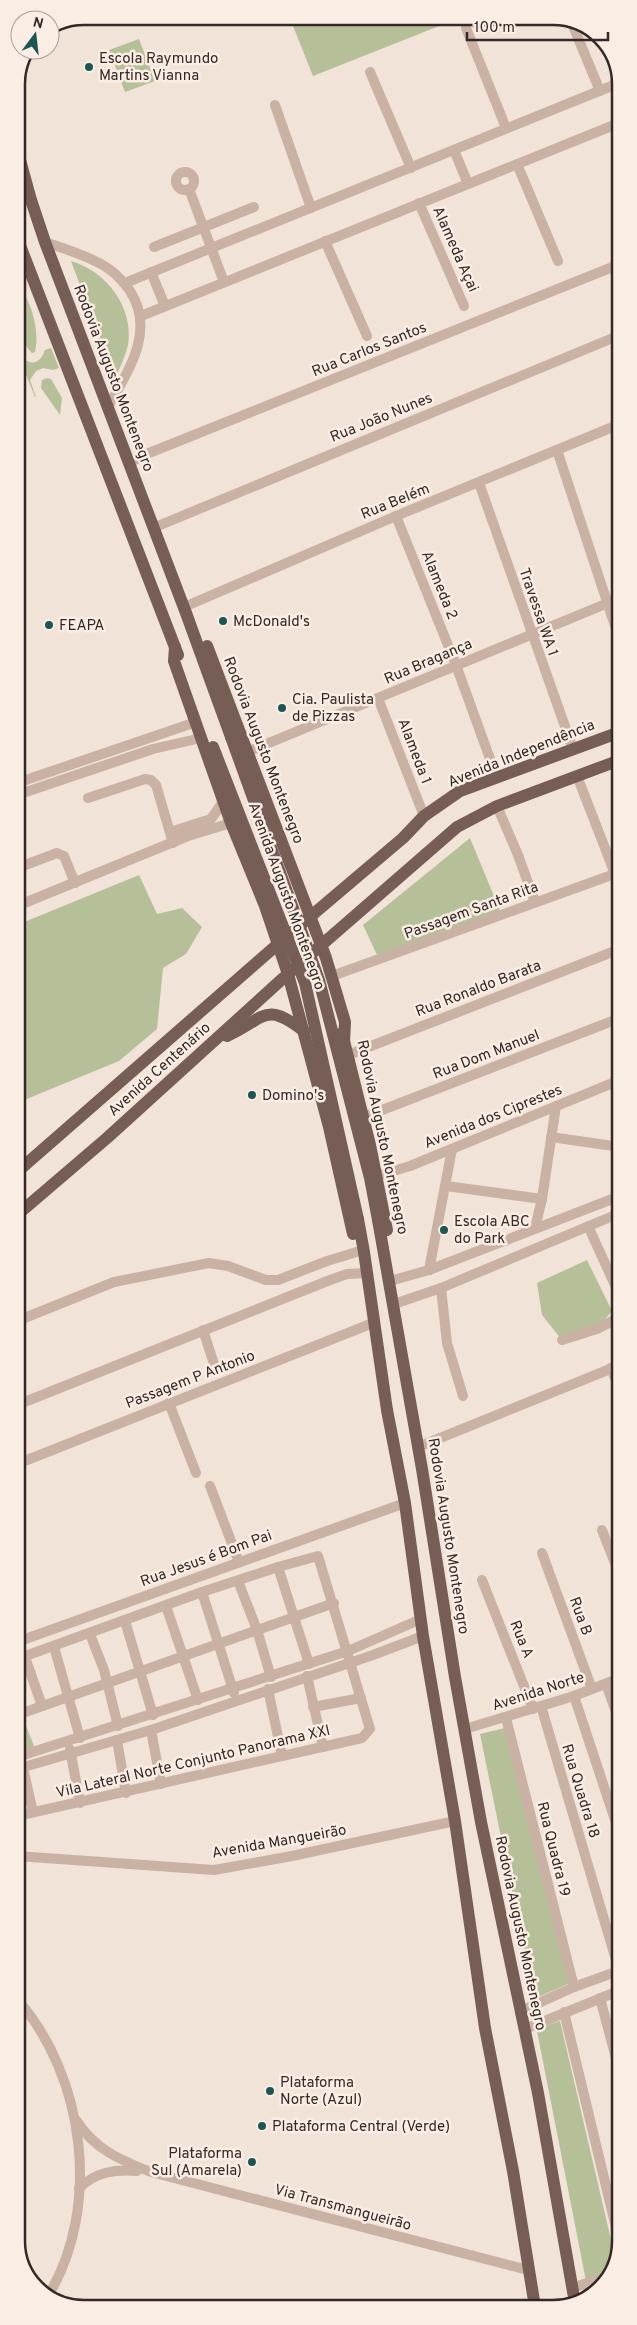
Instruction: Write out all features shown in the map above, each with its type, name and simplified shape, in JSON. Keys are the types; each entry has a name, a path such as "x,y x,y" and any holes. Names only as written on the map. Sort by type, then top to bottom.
{"main road":[{"name":"Rodovia Augusto Montenegro","path":"25,180 45,242 185,610 195,614 296,882 312,917 345,1022 344,1042 364,1117 390,1247 386,1265 481,1822 525,2029 574,2297"},
{"path":"25,259 175,647 174,661 223,802 271,923 288,974 329,1127 352,1234 362,1251 405,1503 423,1636 455,1821 485,2028 513,2170 534,2300"},
{"name":"Avenida Augusto Montenegro","path":"185,610 319,980 370,1178 386,1265"},
{"name":"Avenida Augusto Montenegro","path":"175,647 304,983 358,1218 362,1251"},
{"name":"Avenida Independência","path":"278,944 403,838 424,816 460,792 612,735"},
{"path":"322,946 457,827 497,806 612,763"},
{"path":"265,906 274,919 281,920 293,916 299,904 296,882"},
{"path":"256,963 271,923"},
{"name":"Avenida Centenário","path":"25,1165 278,944"},
{"name":"Avenida Centenário","path":"25,1208 107,1138 288,974 322,946"},
{"path":"302,1025 298,986 299,978 302,973 315,968 320,970 328,979 344,1042"},
{"path":"216,1041 265,1014 281,1015 302,1025"}],"street":[{"path":"466,28 506,128"},
{"path":"574,28 600,91"},
{"path":"370,72 410,168"},
{"path":"125,283 612,86"},
{"path":"275,105 311,208"},
{"path":"140,316 419,203 612,128"},
{"path":"454,150 468,184"},
{"path":"517,164 558,261"},
{"path":"189,189 224,282"},
{"name":"Alameda Açai","path":"419,203 464,306"},
{"path":"154,247 254,207"},
{"path":"325,241 367,336"},
{"path":"45,242 96,261 112,270 125,283 136,301 140,316 139,343 133,363 108,408"},
{"name":"Rua Carlos Santos","path":"130,463 144,455 612,267"},
{"path":"25,271 32,277"},
{"path":"151,272 165,306"},
{"name":"Rua João Nunes","path":"154,528 612,338"},
{"name":"Rua Belém","path":"185,610 396,516 612,427"},
{"path":"557,450 612,618"},
{"name":"Travessa WA 1","path":"479,483 573,749"},
{"name":"Alameda 2","path":"396,516 456,665 496,778"},
{"name":"Rua Bragança","path":"247,752 612,601"},
{"name":"Alameda 1","path":"378,698 424,816"},
{"path":"25,780 196,722"},
{"path":"25,792 153,749 201,738"},
{"path":"577,776 612,861"},
{"path":"88,798 145,779 151,780 156,785 173,843"},
{"path":"25,903 188,836 213,823 223,802"},
{"path":"497,806 518,854 535,902"},
{"path":"170,832 213,823 231,823"},
{"path":"25,865 57,853 64,856 75,883"},
{"name":"Passagem Santa Rita","path":"332,976 612,875"},
{"name":"Rua Ronaldo Barata","path":"348,1055 612,952"},
{"name":"Rua Dom Manuel","path":"364,1117 612,1021"},
{"name":"Avenida dos Ciprestes","path":"377,1176 410,1166 612,1083"},
{"path":"535,1228 542,1199 556,1106"},
{"path":"551,1137 612,1146"},
{"path":"428,1270 452,1149"},
{"path":"446,1186 542,1199"},
{"path":"390,1281 428,1270 612,1199"},
{"path":"394,1304 441,1288 612,1217"},
{"path":"588,1226 612,1278"},
{"path":"25,1317 114,1282 209,1264 228,1266 266,1280 278,1280 341,1256 362,1251"},
{"path":"341,1256 347,1274"},
{"path":"25,1402 283,1298 347,1274 367,1273"},
{"path":"278,1280 283,1298"},
{"path":"441,1288 447,1343 463,1396"},
{"path":"562,1340 597,1329 612,1321"},
{"name":"Passagem P Antonio","path":"25,1461 373,1324"},
{"path":"203,1330 216,1370"},
{"path":"418,1447 612,1369"},
{"path":"169,1403 196,1472"},
{"path":"210,1486 239,1562"},
{"name":"Rua Jesus é Bom Pai","path":"25,1639 405,1503"},
{"path":"602,1530 612,1556"},
{"name":"Rua B","path":"542,1553 592,1689"},
{"path":"25,1657 202,1592 316,1556 320,1558 361,1698 313,1707"},
{"path":"278,1567 292,1617 309,1664"},
{"name":"Rua A","path":"482,1580 537,1708"},
{"path":"238,1581 257,1630 271,1677"},
{"path":"202,1592 220,1643 236,1701"},
{"path":"25,1711 334,1603"},
{"path":"166,1606 198,1700"},
{"path":"25,1754 153,1715 348,1651 421,1620"},
{"path":"125,1621 153,1715"},
{"path":"90,1634 107,1682 118,1726"},
{"path":"25,1768 150,1730 423,1636"},
{"path":"54,1647 80,1738"},
{"path":"25,1667 42,1706"},
{"path":"307,1676 322,1747"},
{"name":"Avenida Norte","path":"465,1729 537,1708 612,1681"},
{"path":"606,1684 612,1701"},
{"path":"268,1689 282,1756"},
{"path":"574,1696 612,1810"},
{"name":"Vila Lateral Norte Conjunto Panorama XXI","path":"25,1814 126,1793 362,1738 370,1729 361,1698"},
{"name":"Rua Quadra 18","path":"537,1708 612,1945"},
{"name":"Rua Quadra 19","path":"506,1718 574,1987"},
{"path":"150,1730 161,1784"},
{"path":"68,1740 80,1803"},
{"path":"117,1740 126,1793"},
{"path":"25,1786 33,1812"},
{"name":"Avenida Mangueirão","path":"25,1857 214,1870 292,1856 455,1821"},
{"path":"521,2010 612,1973"},
{"path":"525,2029 612,1993"},
{"path":"600,1998 612,2043"},
{"name":"Via Transmangueirão","path":"25,2009 39,2028 53,2053 67,2086 76,2120 80,2156 79,2188 72,2233 64,2260 51,2290"},
{"path":"564,2012 612,2211"},
{"name":"Via Transmangueirão","path":"76,2120 98,2147 115,2158 150,2172 528,2270"},
{"name":"Via Transmangueirão","path":"79,2188 87,2180 109,2171 150,2172"},
{"path":"572,2288 597,2280"}],"green space":[{"path":"293,25 442,25 313,76"},
{"path":"139,39 155,81 125,92 109,50"},
{"path":"71,261 96,273 106,282 115,292 127,317 128,345 115,378"},
{"path":"25,295 33,315 36,334 35,352 32,353 25,343"},
{"path":"51,348 59,368 53,370 43,368 36,371 30,380 35,397 25,372 25,360 35,362 39,360 45,350"},
{"path":"51,379 62,398 60,415 41,388 42,380"},
{"path":"470,838 501,913 379,959 363,925"},
{"path":"139,875 157,914 182,908 202,927 186,954 163,968 157,1029 119,1061 25,1100 25,922"},
{"path":"587,1260 612,1311 597,1329 562,1340 542,1315 537,1283"},
{"path":"25,1723 36,1751 25,1754"},
{"path":"505,1728 570,1983 534,1999 480,1734"},
{"path":"560,2021 612,2243 609,2260 604,2271 601,2275 586,2281 537,2031 539,2028"}],"place":[{"name":"Escola Raymundo Martins Vianna","path":"89,67"},
{"name":"McDonald's","path":"223,621"},
{"name":"FEAPA","path":"49,625"},
{"name":"Cia. Paulista de Pizzas","path":"282,708"},
{"name":"Domino's","path":"252,1095"},
{"name":"Escola ABC do Park","path":"444,1230"},
{"name":"Plataforma Norte (Azul)","path":"270,2091"},
{"name":"Plataforma Central (Verde)","path":"262,2126"},
{"name":"Plataforma Sul (Amarela)","path":"252,2162"}]}
